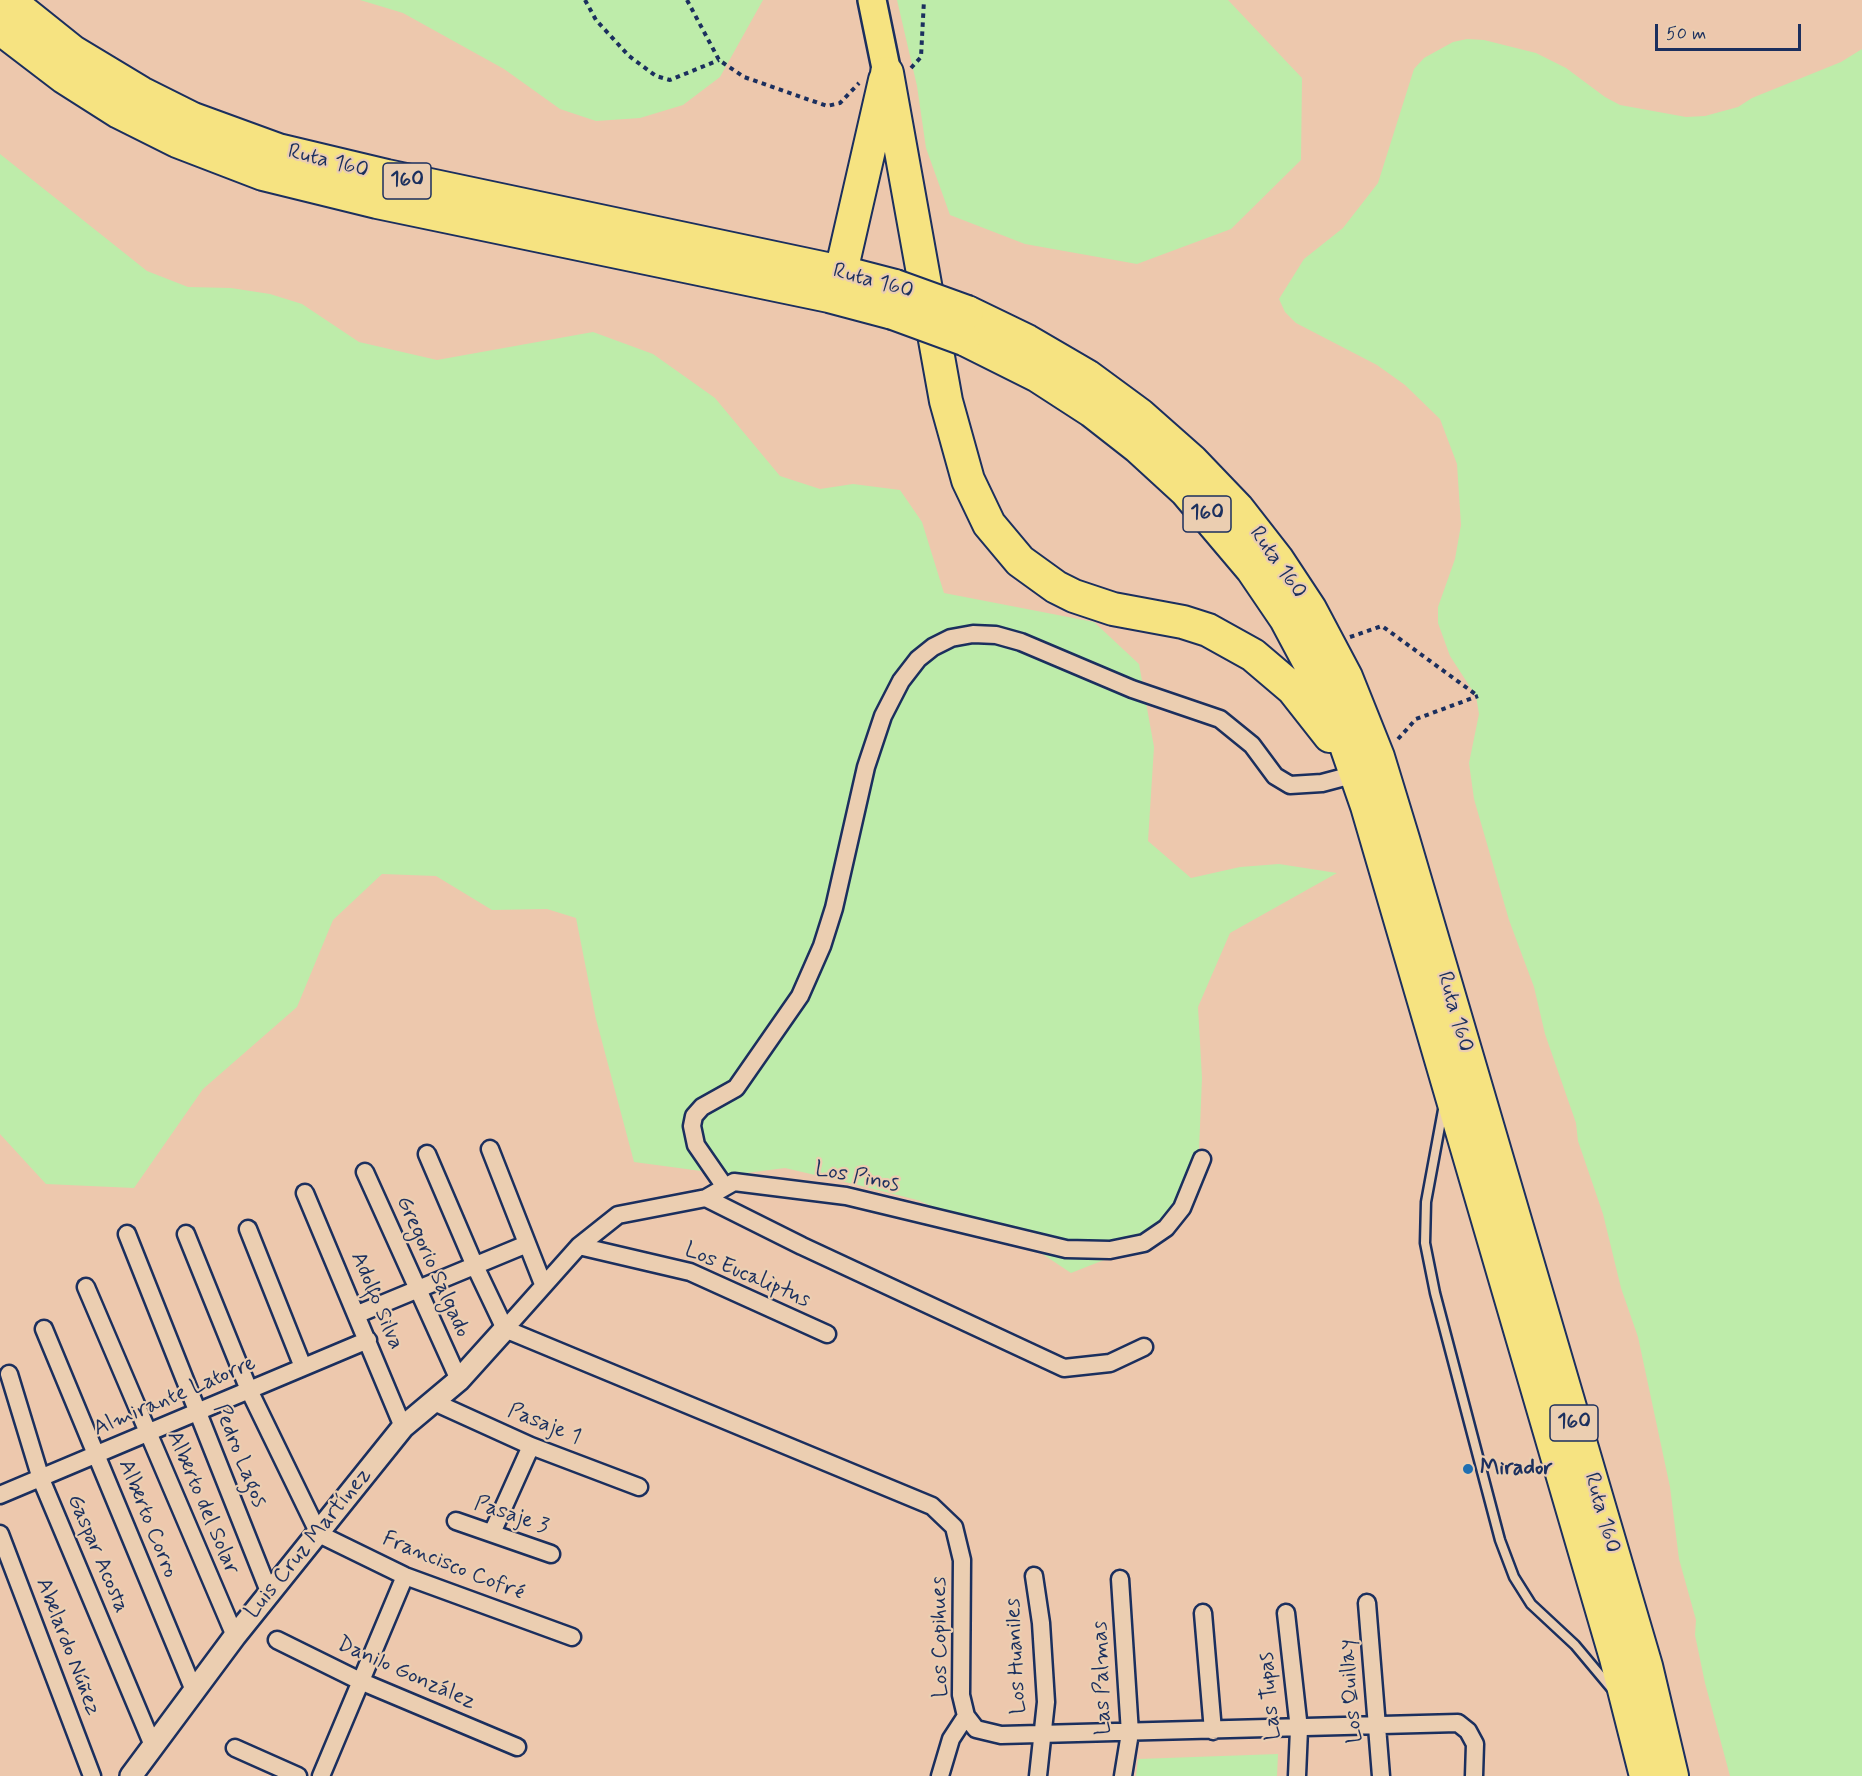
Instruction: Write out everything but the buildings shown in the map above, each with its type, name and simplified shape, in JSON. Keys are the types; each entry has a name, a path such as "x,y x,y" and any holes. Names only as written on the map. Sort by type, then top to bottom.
{"highway":[{"name":"Ruta 160","path":"8,0 54,37 114,78 185,115 248,140 387,176 841,272 894,299 966,326 1027,340 1077,370 1140,415 1207,476 1254,528 1295,585 1330,644 1364,718 1386,783 1646,1666 1672,1776"},
{"name":"Ruta 160","path":"0,28 64,77 119,112 177,141 263,174 376,202 840,298 894,299"},
{"path":"841,272 889,82"},
{"path":"889,82 946,401 968,480 989,524 1020,561 1065,592 1113,609 1184,622 1208,630 1253,655 1293,689 1356,774"},
{"name":"Ruta 160","path":"966,326 1106,421 1155,462 1214,521 1252,569 1295,635 1329,704 1356,774 1444,1071 1637,1736 1646,1776"}],"main road":[{"path":"872,0 889,82"}],"street":[{"path":"725,1187 696,1145 692,1126 694,1116 702,1107 736,1088 748,1074 800,996 822,946 834,908 866,767 883,716 901,681 918,659 933,647 951,639 973,634 996,635 1021,642 1132,688 1220,719 1252,745 1275,776 1290,785 1322,783 1356,774"},
{"path":"490,1149 543,1284"},
{"path":"427,1154 505,1329"},
{"name":"Los Pinos","path":"505,1329 579,1246 618,1215 706,1198 734,1182 846,1196 1066,1249 1110,1250 1144,1243 1166,1227 1182,1208 1202,1159"},
{"name":"Gregorio Salgado","path":"365,1172 459,1380"},
{"name":"Adolfo Silva","path":"305,1193 358,1314 403,1427"},
{"path":"706,1198 802,1246 1064,1368 1110,1363 1144,1347"},
{"path":"248,1229 303,1367"},
{"name":"Pedro Lagos","path":"127,1234 270,1594"},
{"path":"186,1234 249,1390 319,1534"},
{"path":"358,1314 527,1244"},
{"name":"Los Eucaliptus","path":"579,1246 690,1272 827,1334"},
{"name":"Alberto del Solar","path":"86,1287 235,1636"},
{"name":"Alberto Corro","path":"44,1329 195,1693"},
{"name":"Luis Cruz Martínez","path":"131,1776 195,1693 235,1636 403,1427 459,1380 505,1329"},
{"name":"Los Copihues","path":"505,1329 932,1506 954,1527 963,1560 961,1695 966,1716 976,1729 988,1734 1042,1735 1458,1723 1468,1731 1475,1744 1474,1776"},
{"name":"Almirante Latorre","path":"0,1495 368,1340"},
{"name":"Gaspar Acosta","path":"9,1374 41,1479 154,1748"},
{"name":"Pasaje 1","path":"434,1402 531,1446 639,1487"},
{"path":"492,1533 531,1446"},
{"name":"Pasaje 3","path":"456,1521 551,1554"},
{"name":"Abelardo Núñez","path":"0,1534 92,1776"},
{"name":"Francisco Cofré","path":"319,1534 405,1576 572,1637"},
{"path":"321,1776 405,1576"},
{"name":"Los Huaniles","path":"1034,1576 1041,1623 1046,1702 1038,1776"},
{"name":"Las Palmas","path":"1120,1579 1130,1732 1124,1776"},
{"name":"Los Quillay","path":"1367,1603 1379,1727 1381,1776"},
{"path":"1203,1613 1213,1731"},
{"name":"Las Tupas","path":"1286,1613 1299,1729 1297,1776"},
{"name":"Danilo González","path":"277,1640 360,1680 517,1748"},
{"path":"940,1776 951,1739 966,1716"},
{"path":"235,1748 298,1776"}],"lane":[{"path":"1444,1071 1442,1126 1426,1202 1425,1243 1437,1304 1500,1540 1514,1578 1531,1604 1599,1671 1620,1702 1637,1736"}],"path":[{"path":"585,0 596,20 629,56 657,76 670,80 718,60"},
{"path":"687,0 718,60 744,77 827,106 840,103 862,80 889,82 921,57 924,0"},
{"path":"1330,644 1382,626 1478,696 1416,719 1398,740"}],"green space":[{"path":"360,0 763,0 720,77 683,105 640,118 596,121 560,109 504,69 403,13"},
{"path":"897,0 1228,0 1302,78 1301,160 1231,229 1137,264 1025,244 950,215 926,148 917,86"},
{"path":"1467,39 1484,40 1536,53 1566,68 1605,97 1620,105 1686,117 1705,116 1738,107 1752,98 1841,62 1862,49 1862,1776 1730,1776 1705,1683 1695,1635 1696,1620 1679,1559 1670,1487 1638,1337 1621,1288 1603,1214 1578,1141 1576,1123 1545,1034 1534,987 1509,920 1474,799 1469,763 1479,714 1476,696 1450,656 1438,623 1438,607 1455,559 1461,525 1457,464 1440,419 1405,385 1377,365 1296,323 1285,312 1279,299 1304,259 1343,228 1378,183 1414,69 1424,58 1453,42"},
{"path":"0,154 147,271 188,287 231,288 270,294 302,304 359,342 437,360 593,332 653,354 715,398 780,476 820,489 853,484 900,490 922,522 944,593 1094,622 1139,664 1154,747 1148,841 1191,878 1240,867 1279,864 1337,873 1230,933 1198,1007 1202,1078 1197,1198 1137,1247 1071,1273 1032,1247 917,1200 858,1185 785,1168 731,1175 634,1162 596,1019 576,918 547,909 492,910 436,876 382,874 333,920 297,1007 203,1089 134,1188 46,1184 0,1134"},
{"path":"1278,1754 1277,1776 1136,1776 1138,1759"}],"place":[{"name":"Mirador","path":"1468,1469"}]}
